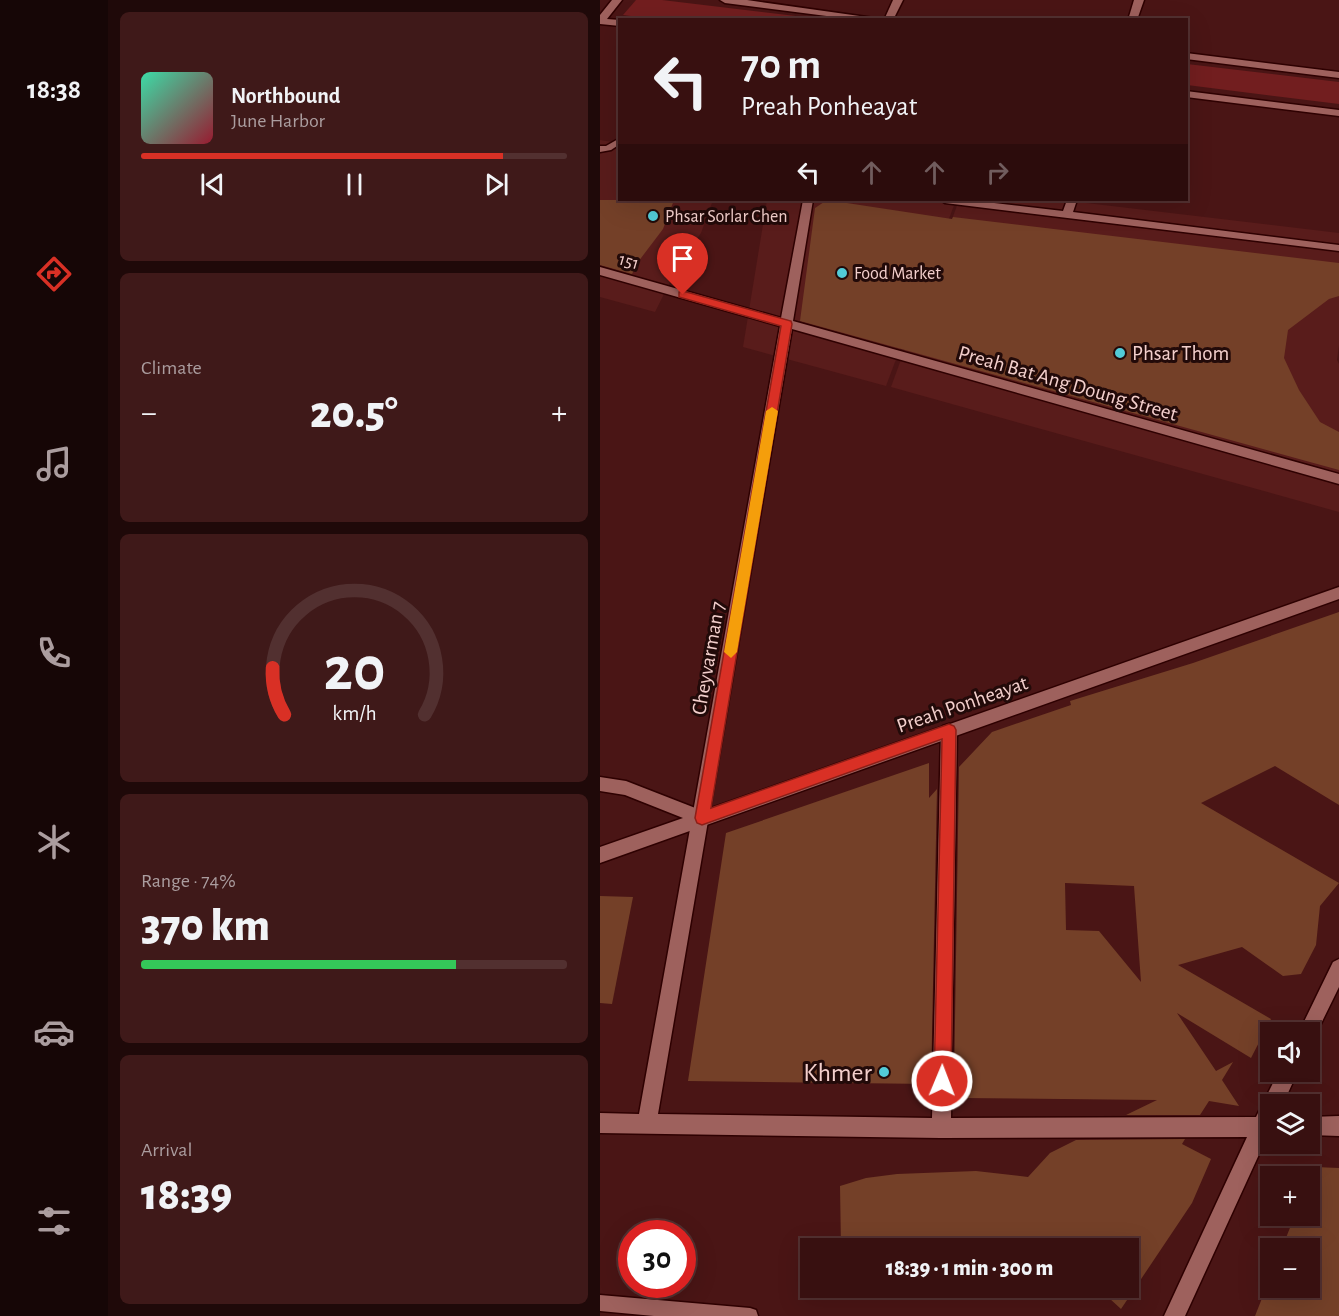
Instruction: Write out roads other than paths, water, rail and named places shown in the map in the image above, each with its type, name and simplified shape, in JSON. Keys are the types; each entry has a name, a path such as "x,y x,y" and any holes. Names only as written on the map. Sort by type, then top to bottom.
{"street":[{"path":"600,21 617,0"},
{"path":"725,0 870,18"},
{"path":"887,18 898,0"},
{"path":"1133,18 1139,0"},
{"path":"600,21 618,23"},
{"path":"1188,56 1339,75"},
{"path":"1188,94 1339,113"},
{"name":"Cheyvarman 7","path":"647,1124 808,201"},
{"path":"953,201 1339,248"},
{"path":"1067,215 1072,201"},
{"name":"151","path":"600,272 787,324"},
{"name":"Preah Bat Ang Doung Street","path":"787,324 1339,479"},
{"name":"Preah Ponheayat","path":"600,855 1339,593"},
{"path":"941,1128 949,730"},
{"path":"600,784 626,788 702,818"},
{"path":"1313,1022 1339,968"},
{"path":"600,1123 941,1128 1260,1127"},
{"path":"1320,1126 1339,1126"},
{"path":"1174,1316 1260,1139"}],"lane":[{"path":"600,149 608,148 618,141"},
{"path":"600,1303 750,1316"}],"place":[{"name":"Phsar Sorlar Chen","path":"653,216"},
{"name":"Food Market","path":"842,273"},
{"name":"Phsar Thom","path":"1120,353"},
{"name":"Khmer","path":"884,1072"}]}
